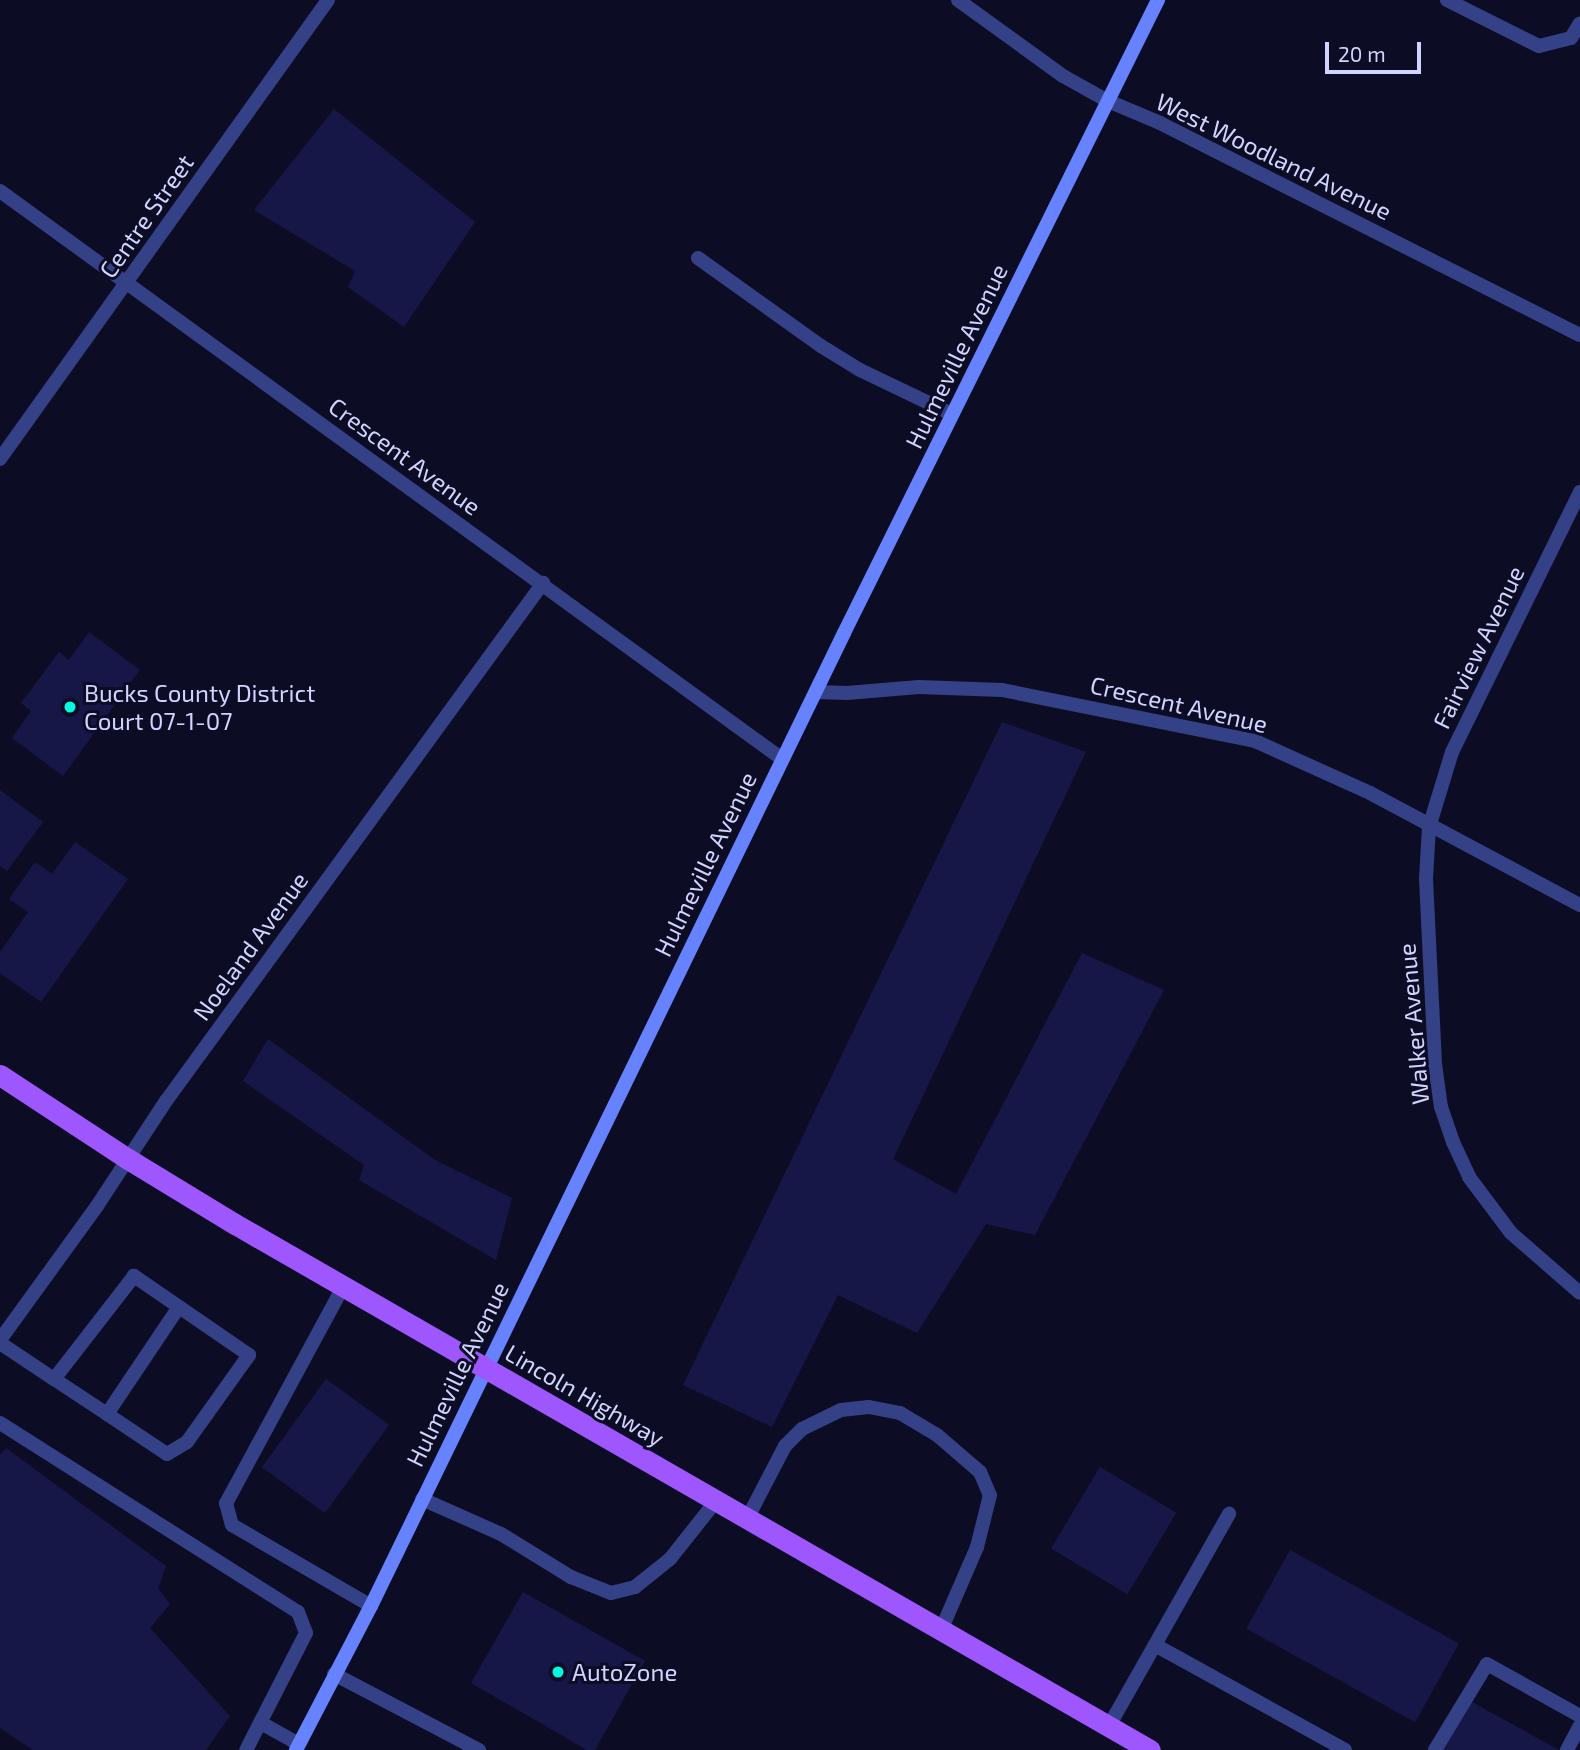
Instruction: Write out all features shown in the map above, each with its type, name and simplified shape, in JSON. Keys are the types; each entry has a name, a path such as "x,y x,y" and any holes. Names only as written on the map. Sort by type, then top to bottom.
{"main road":[{"name":"Lincoln Highway","path":"0,1075 128,1159 343,1287 1150,1750"}],"street":[{"name":"Centre Street","path":"0,459 328,0"},
{"name":"West Woodland Avenue","path":"958,0 1063,76 1108,101 1160,123 1580,335"},
{"name":"Hulmeville Avenue","path":"298,1747 371,1606 782,759 1158,0"},
{"path":"1447,0 1539,46 1571,38 1580,23"},
{"name":"Crescent Avenue","path":"0,191 782,759"},
{"path":"698,258 830,352 860,370 952,414"},
{"name":"Fairview Avenue","path":"1429,827 1452,752 1580,492"},
{"name":"Noeland Avenue","path":"0,1342 198,1056 542,583"},
{"name":"Crescent Avenue","path":"816,692 847,693 919,687 1002,690 1242,738 1370,793 1429,827 1580,905"},
{"name":"Walker Avenue","path":"1429,827 1426,878 1430,1007 1441,1107 1469,1177 1489,1206 1511,1233 1580,1293"},
{"path":"0,1342 54,1379 167,1454 187,1442 249,1355 134,1276 54,1379"},
{"path":"343,1287 226,1503 232,1525 371,1606"},
{"path":"107,1414 179,1307"},
{"path":"747,1519 785,1446 802,1430 841,1410 869,1407 900,1413 937,1436 980,1472 990,1495 977,1547 941,1630"},
{"path":"0,1423 298,1612 306,1633 246,1750"},
{"path":"422,1499 501,1534 572,1577 611,1593 635,1587 670,1559 716,1501"},
{"path":"1109,1726 1229,1514"},
{"path":"1155,1645 1345,1750"},
{"path":"1435,1750 1487,1664 1580,1716"},
{"path":"334,1674 479,1750"},
{"path":"261,1723 298,1747"},
{"path":"1567,1750 1580,1726"}],"building":[{"path":"334,109 475,222 404,327 348,287 355,271 254,210"},
{"name":"Bucks County District Court 07-1-07","path":"89,632 140,670 63,776 12,738 31,711 21,703 59,652 69,660"},
{"path":"1002,722 1086,752 893,1159 956,1194 1082,953 1164,990 1035,1235 986,1224 917,1333 838,1295 772,1427 683,1385"},
{"path":"0,790 43,822 7,871 0,866"},
{"path":"75,842 128,879 41,1002 0,973 0,952 28,912 9,899 35,862 52,874"},
{"path":"268,1039 435,1160 512,1198 496,1260 359,1180 364,1165 243,1081"},
{"path":"326,1379 389,1425 325,1513 262,1467"},
{"path":"6,1448 166,1566 158,1588 170,1604 150,1628 230,1716 206,1750 33,1750 0,1728 0,1455"},
{"path":"1100,1467 1176,1513 1127,1594 1051,1548"},
{"path":"1290,1550 1459,1644 1415,1722 1246,1629"},
{"name":"AutoZone","path":"523,1592 645,1661 595,1750 587,1750 471,1683"},
{"path":"1472,1702 1559,1750 1443,1750"}],"place":[{"name":"Bucks County District Court 07-1-07","path":"70,707"},
{"name":"AutoZone","path":"558,1672"}]}
